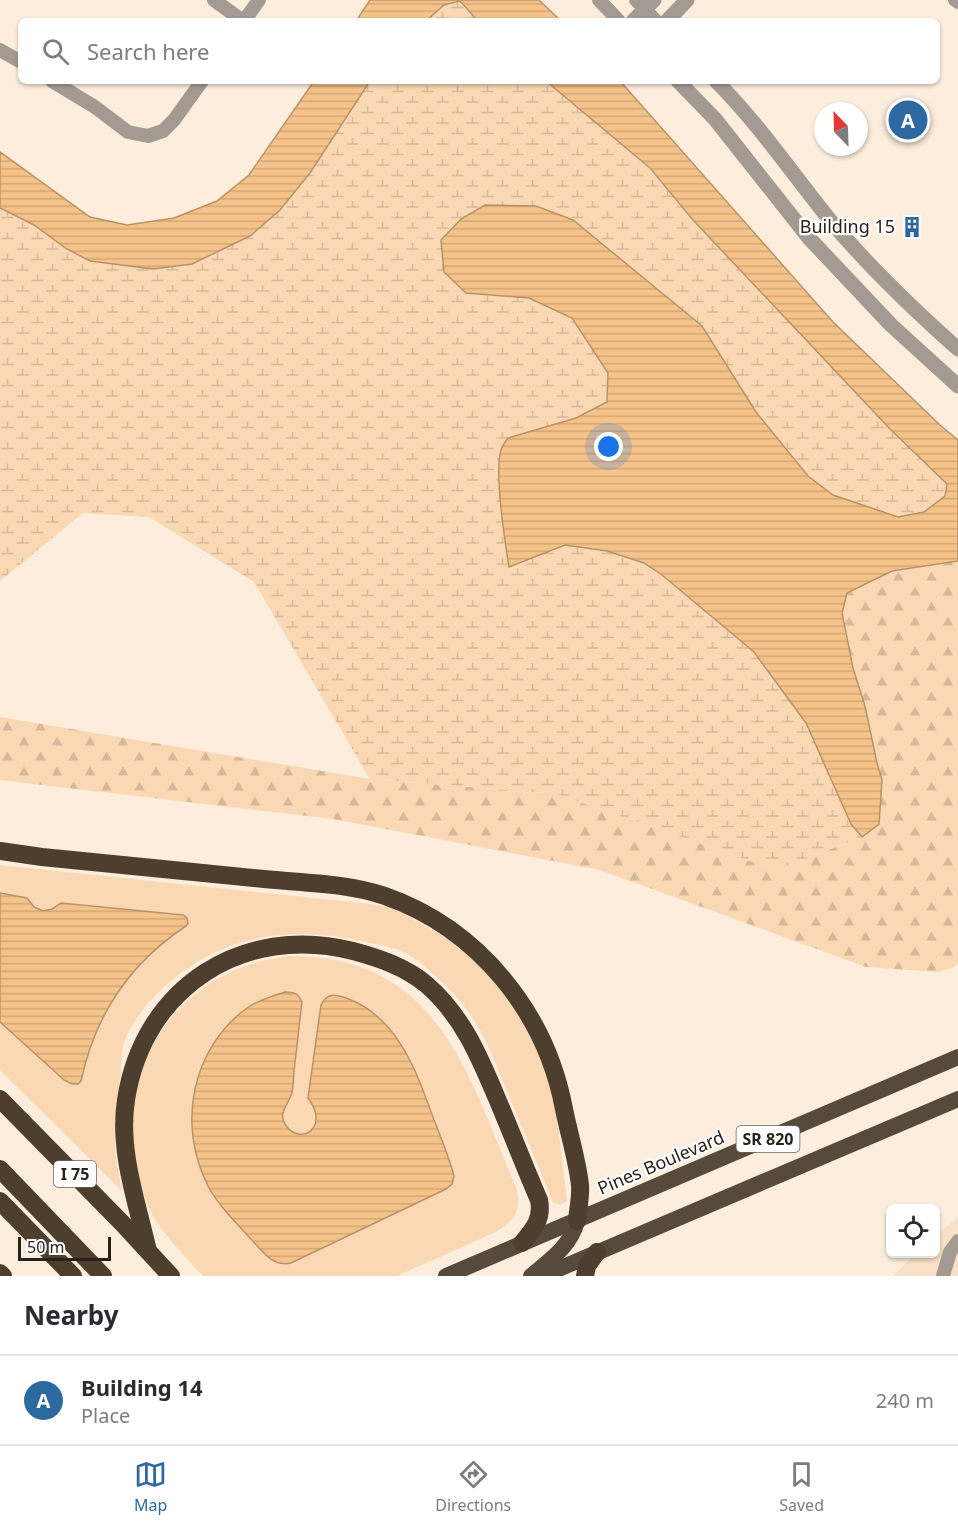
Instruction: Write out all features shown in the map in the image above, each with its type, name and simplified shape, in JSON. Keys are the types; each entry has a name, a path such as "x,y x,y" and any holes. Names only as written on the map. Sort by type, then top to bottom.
{"highway":[{"path":"0,851 367,891 394,900 448,929 484,958 507,982 526,1008 548,1050 561,1091 580,1186 577,1221 572,1236 561,1251 531,1276"},
{"path":"148,1251 128,1164 124,1119 126,1098 133,1072 149,1033 174,997 187,985 222,963 260,949 305,944 345,949 396,966 427,985 454,1014 474,1046 539,1200 539,1219 533,1231 522,1243"},
{"name":"Pines Boulevard","path":"446,1276 958,1057"},
{"name":"I 75","path":"0,1099 171,1276"},
{"name":"SR 820","path":"542,1276 958,1099"},
{"path":"0,1169 103,1276"},
{"path":"0,1200 73,1276"},
{"path":"585,1276 587,1266 597,1252"},
{"path":"0,1273 3,1276"}],"street":[{"path":"214,0 240,18"},
{"path":"246,18 260,0"},
{"path":"598,0 616,18"},
{"path":"670,18 687,0"},
{"path":"635,18 645,3 654,18"},
{"path":"0,50 18,60"},
{"path":"57,84 96,106 128,132 148,136 163,131 174,120 200,84"},
{"path":"681,84 715,119 809,238 891,325 958,386"},
{"path":"719,84 735,99 831,221 910,306 958,349"},
{"path":"943,1274 950,1252 958,1241"}],"shaded area":[{"path":"370,0 539,0 558,18 475,18 460,1 444,5 429,18 358,18"},
{"path":"312,84 368,84 310,173 280,210 250,236 192,264 153,269 90,261 67,249 34,225 0,208 0,152 90,217 127,225 174,218 217,201 249,175"},
{"path":"550,84 623,84 833,322 958,440 958,561 892,571 847,593 842,613 853,668 865,706 882,780 879,824 862,837 851,824 806,723 754,652 662,575 644,563 607,551 565,545 509,567 499,491 499,461 502,447 508,438 576,418 607,402 608,373 572,318 529,298 466,293 444,272 441,240 461,219 485,205 536,206 573,220 702,326 756,412 808,476 833,495 898,517 924,512 945,496 947,484 890,429 693,220 650,168"},
{"path":"0,893 27,898 34,907 43,911 52,909 61,903 183,915 187,918 186,926 148,957 118,993 95,1034 81,1081 78,1084 64,1080 0,1022"},
{"path":"285,992 295,994 302,1002 292,1092 283,1116 287,1127 300,1134 311,1130 315,1125 314,1108 308,1098 321,1005 328,996 346,998 364,1006 379,1018 403,1048 420,1084 454,1176 452,1184 446,1189 291,1263 284,1264 272,1260 262,1252 212,1193 198,1163 193,1138 192,1114 195,1090 202,1066 213,1045 228,1025 260,1000"},
{"path":"958,1218 958,1276 893,1276 911,1258 940,1258 940,1232"}],"green space":[{"path":"460,1 475,18 429,18 444,5"},
{"path":"368,84 550,84 650,168 693,220 890,429 947,483 945,496 924,512 898,517 833,495 808,476 756,412 702,326 573,220 466,293 529,298 572,318 608,373 607,402 576,418 508,438 502,447 499,460 499,490 509,567 565,545 607,551 644,563 662,575 754,652 806,723 851,824 862,837 776,870 557,794 370,779 254,582 149,517 83,513 0,581 0,208 34,225 67,249 90,261 153,269 222,249 249,236 310,173"},
{"path":"958,561 958,965 940,972 866,967 600,870 333,819 0,780 0,717 370,779 557,794 776,870 862,837 879,824 882,780 865,706 853,668 842,613 846,593 892,571"},
{"path":"0,865 371,904 393,908 452,941 472,957 506,994 540,1053 555,1102 567,1201 560,1205 553,1202 490,1050 472,1017 449,989 417,960 397,949 309,934 256,939 230,946 205,957 182,972 160,991 139,1015 130,1029 123,1048 116,1107 115,1150 123,1192 0,1070 0,1022 64,1080 81,1080 95,1034 118,992 148,957 186,926 183,915 131,910 43,911 34,907 27,898 0,893"},
{"path":"289,956 340,961 381,976 414,999 441,1030 463,1065 482,1105 517,1190 518,1205 512,1220 496,1232 397,1276 203,1276 168,1238 147,1203 138,1176 135,1156 132,1110 137,1084 146,1060 157,1037 172,1016 190,998 233,971 258,962","holes":["302,1002 293,1088 283,1113 283,1120 288,1129 297,1134 309,1132 316,1122 313,1105 410,1058 454,1176 452,1184 446,1189 292,1263 283,1265 276,1263 219,1203 208,1187 194,1146 202,1063 215,1042 230,1023"]}],"place":[{"name":"Building 14","path":"908,120"},
{"name":"Building 15","path":"912,227"}]}
